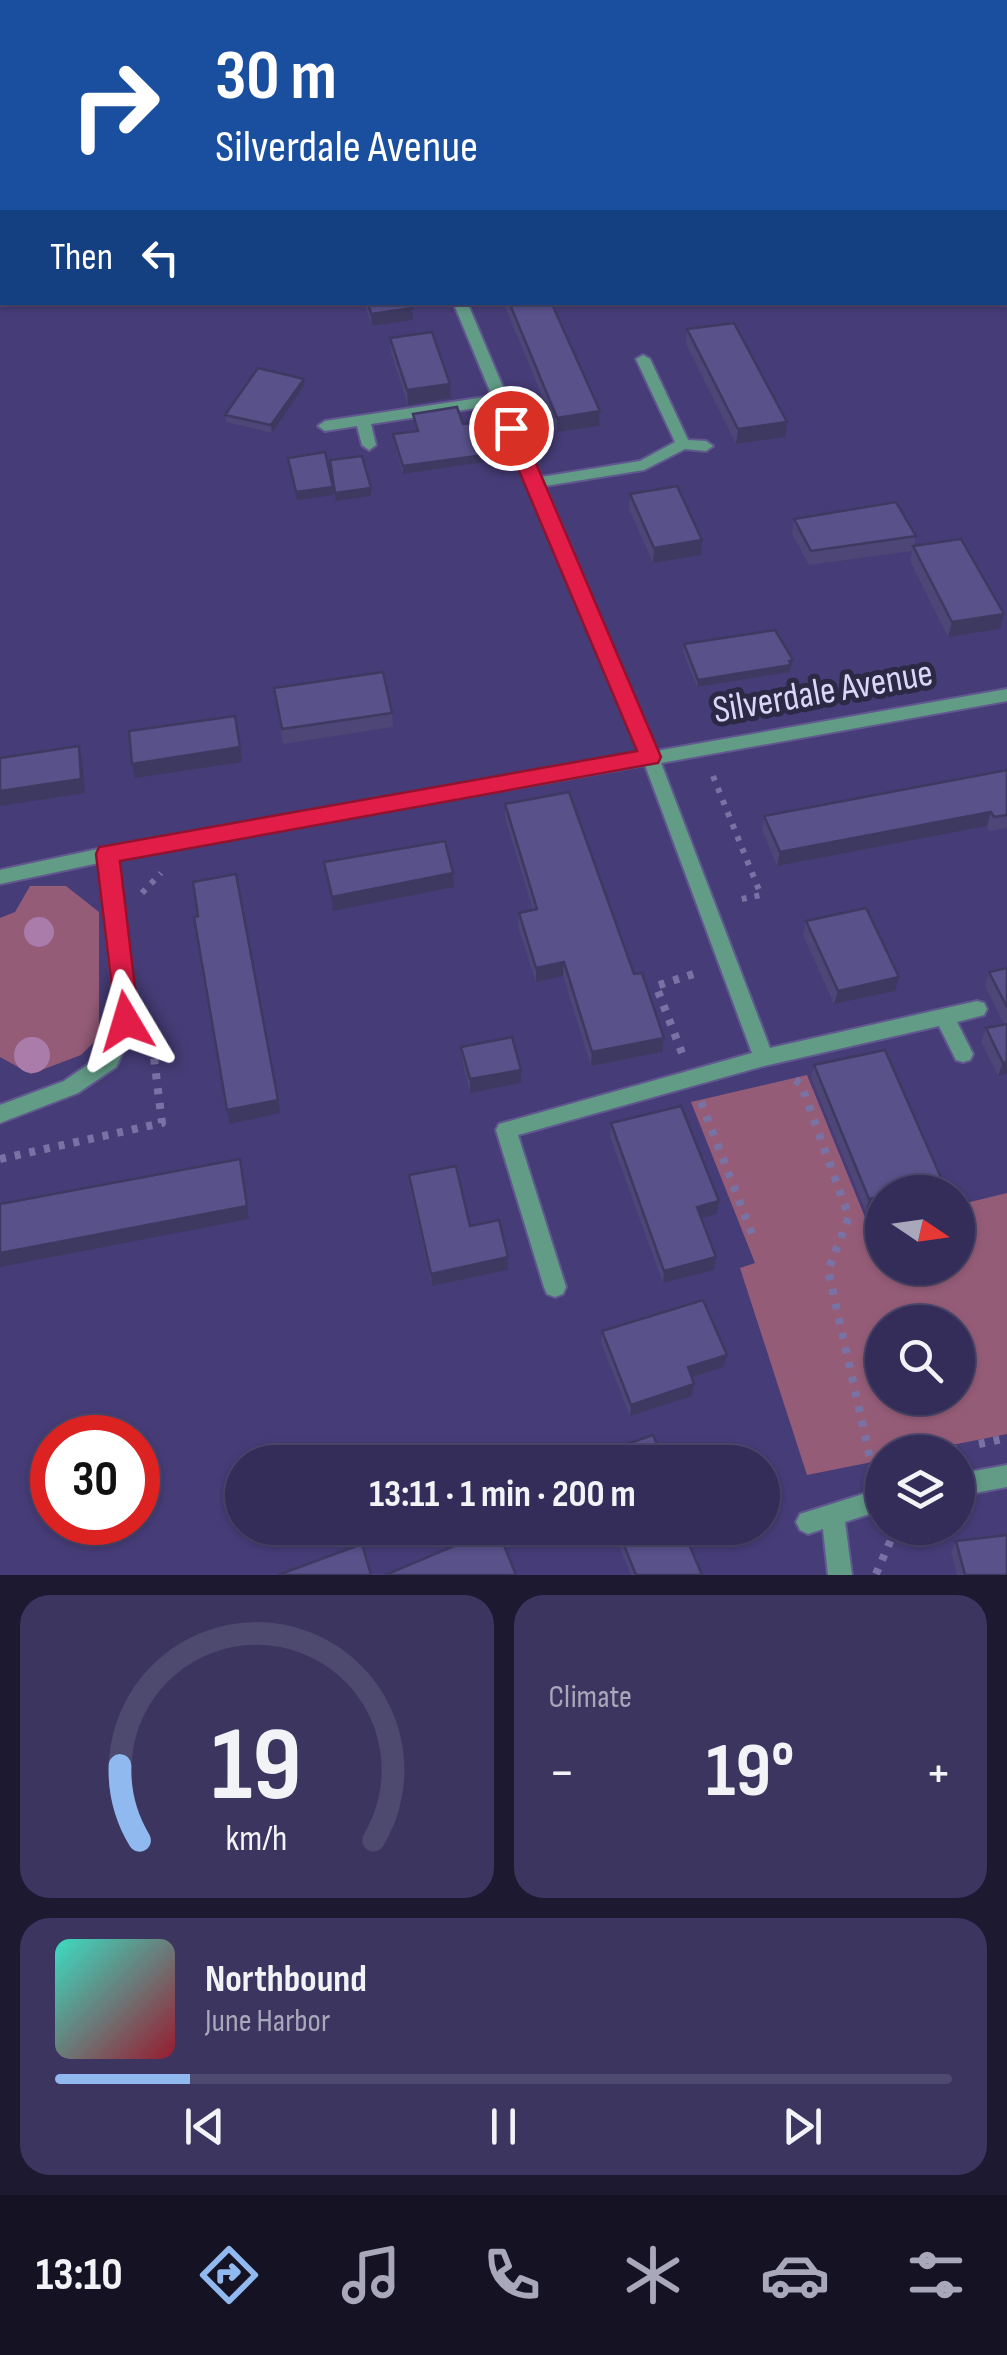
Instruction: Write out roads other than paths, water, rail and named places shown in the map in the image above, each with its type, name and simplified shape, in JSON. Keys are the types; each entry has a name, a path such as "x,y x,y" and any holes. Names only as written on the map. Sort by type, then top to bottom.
{"street":[{"path":"461,305 661,782 764,1058"},
{"path":"644,359 683,444"},
{"path":"325,426 500,400"},
{"path":"363,421 369,444"},
{"path":"534,483 644,466 683,444 706,446"},
{"name":"Silverdale Avenue","path":"0,877 107,854 1007,696"},
{"path":"0,1114 71,1087 109,1061 126,1021 107,854"},
{"path":"555,1287 506,1130 764,1058 977,1009"},
{"path":"944,1018 963,1054"},
{"path":"975,1482 1007,1476"},
{"path":"808,1522 833,1516 865,1498"},
{"path":"833,1516 840,1575"}]}
